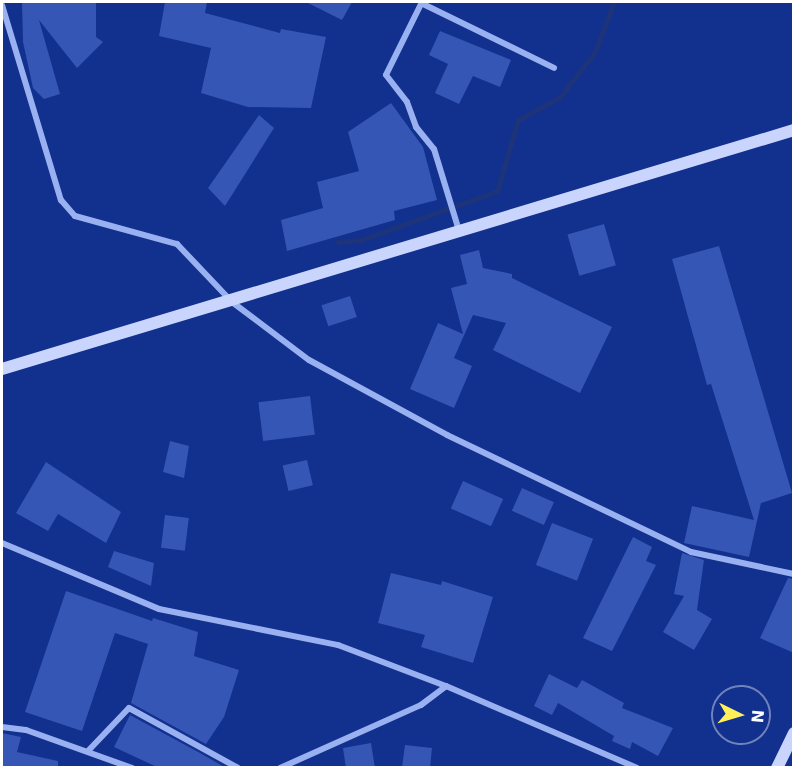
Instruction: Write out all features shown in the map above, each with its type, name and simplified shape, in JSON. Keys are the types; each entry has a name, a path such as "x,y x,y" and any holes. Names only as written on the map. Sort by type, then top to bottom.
{"street":[{"path":"459,231 434,149 416,127 406,102 386,75 421,2 554,68"},
{"path":"2,5 60,200 75,216 177,244 232,302 309,360 489,455 691,552 794,574"},
{"path":"2,369 232,302 794,130"},
{"path":"2,543 159,609 338,645 446,686 637,768"},
{"path":"280,768 421,705 446,686"},
{"path":"88,751 129,708 238,768"},
{"path":"2,727 88,751 132,768"},
{"path":"777,768 794,733"}],"building":[{"path":"22,2 96,2 96,37 103,42 77,68 39,20 60,94 44,99 33,88 23,42"},
{"path":"165,2 207,2 205,13 280,33 281,29 326,37 311,108 248,107 201,93 211,48 159,36"},
{"path":"306,2 352,2 342,20"},
{"path":"440,31 511,60 500,87 473,76 459,104 435,93 448,64 429,55"},
{"path":"391,103 423,147 437,200 394,211 395,220 287,251 281,220 323,208 317,182 359,171 348,132"},
{"path":"259,115 274,128 225,206 208,188"},
{"path":"604,224 616,265 579,276 567,234"},
{"path":"719,246 792,493 761,503 749,557 684,543 692,506 754,520 711,384 707,385 672,259"},
{"path":"479,250 483,268 512,274 512,278 612,327 580,393 493,350 506,323 473,315 454,358 472,366 454,408 410,389 438,323 463,334 451,288 467,284 460,255"},
{"path":"350,296 357,317 328,326 321,305"},
{"path":"310,396 315,435 263,441 258,402"},
{"path":"170,441 189,446 184,478 163,472"},
{"path":"307,460 313,485 288,491 283,466"},
{"path":"46,462 121,512 106,543 58,514 48,531 16,513"},
{"path":"463,481 503,499 491,526 451,508"},
{"path":"522,488 554,502 544,525 512,511"},
{"path":"165,515 189,518 185,551 161,548"},
{"path":"552,523 593,539 577,581 536,565"},
{"path":"633,537 652,547 646,561 656,565 612,651 583,638"},
{"path":"114,551 154,563 151,586 108,567"},
{"path":"682,553 704,560 697,610 712,619 694,650 663,632 684,596 674,594"},
{"path":"391,573 441,585 442,581 493,597 473,663 421,647 425,635 378,623"},
{"path":"788,578 794,579 794,653 760,638"},
{"path":"66,591 152,621 153,618 198,632 194,656 239,670 224,717 206,744 131,703 148,644 115,633 82,731 25,712"},
{"path":"549,674 577,688 582,680 624,703 622,708 673,728 658,756 632,742 630,749 612,741 614,736 558,703 552,715 534,706"},
{"path":"130,715 226,768 159,768 114,747"},
{"path":"2,733 21,737 17,752 58,761 58,768 2,768"},
{"path":"371,743 375,768 346,768 343,748"},
{"path":"405,745 432,748 430,768 402,768"}],"waterway":[{"path":"338,242 361,240 497,191 518,120 560,97 595,52 614,2"}]}
